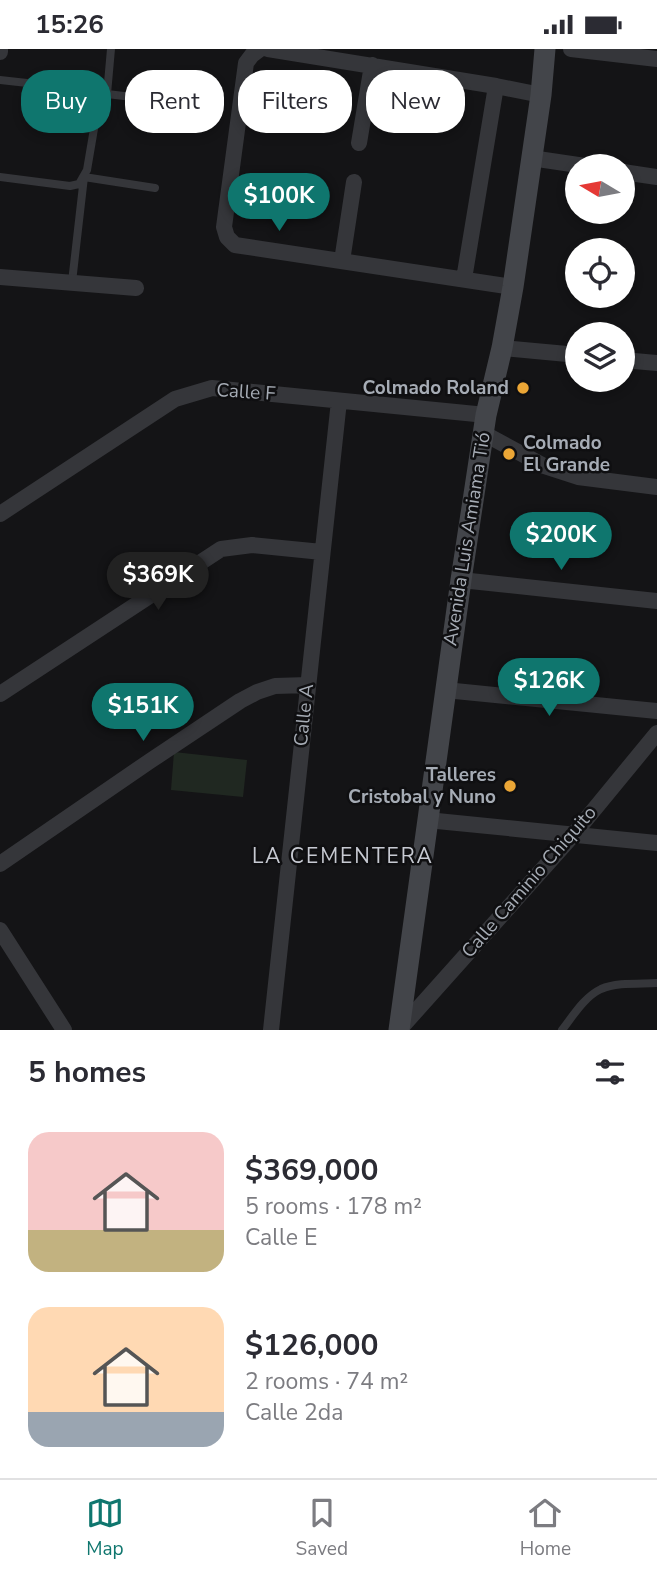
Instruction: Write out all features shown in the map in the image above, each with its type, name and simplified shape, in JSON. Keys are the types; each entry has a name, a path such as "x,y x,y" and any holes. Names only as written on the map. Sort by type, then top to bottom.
{"main road":[{"name":"Avenida Luis Amiama Tió","path":"399,1030 444,689 484,424 513,287 541,95 545,49"}],"street":[{"path":"260,49 246,63 224,227 227,237 235,245 513,287"},
{"path":"268,49 541,95"},
{"path":"571,49 657,59"},
{"path":"359,143 372,65"},
{"path":"464,279 496,86"},
{"path":"531,158 565,163"},
{"path":"635,174 657,177"},
{"path":"342,261 354,182"},
{"path":"0,277 136,288"},
{"path":"502,348 565,354"},
{"path":"635,361 657,363"},
{"name":"Calle F","path":"0,514 175,400 212,388 340,401 484,424"},
{"name":"Calle A","path":"271,1030 340,401"},
{"path":"484,424 544,466 578,477 657,487"},
{"path":"0,694 221,549 252,545 323,552"},
{"path":"461,580 657,601"},
{"path":"0,864 240,701 275,686 308,685"},
{"path":"444,689 657,711"},
{"name":"Calle Caminio Chiquito","path":"399,1030 574,834 657,733"},
{"path":"427,820 657,843"},
{"path":"0,930 64,1030"}],"lane":[{"path":"109,70 111,49"},
{"path":"0,80 21,82"},
{"path":"0,177 70,186 79,184 87,170 93,133"},
{"path":"84,177 155,188"},
{"path":"72,282 84,177"},
{"path":"562,1030 585,1001 600,989 616,985 657,983"}],"shaded area":[{"path":"174,752 247,760 243,797 171,790"}],"place":[{"name":"Colmado Roland","path":"523,388"},
{"name":"Colmado El Grande","path":"509,454"},
{"name":"Talleres Cristobal y Nuno","path":"510,786"}],"district":[{"name":"LA CEMENTERA","path":"343,856"}]}
